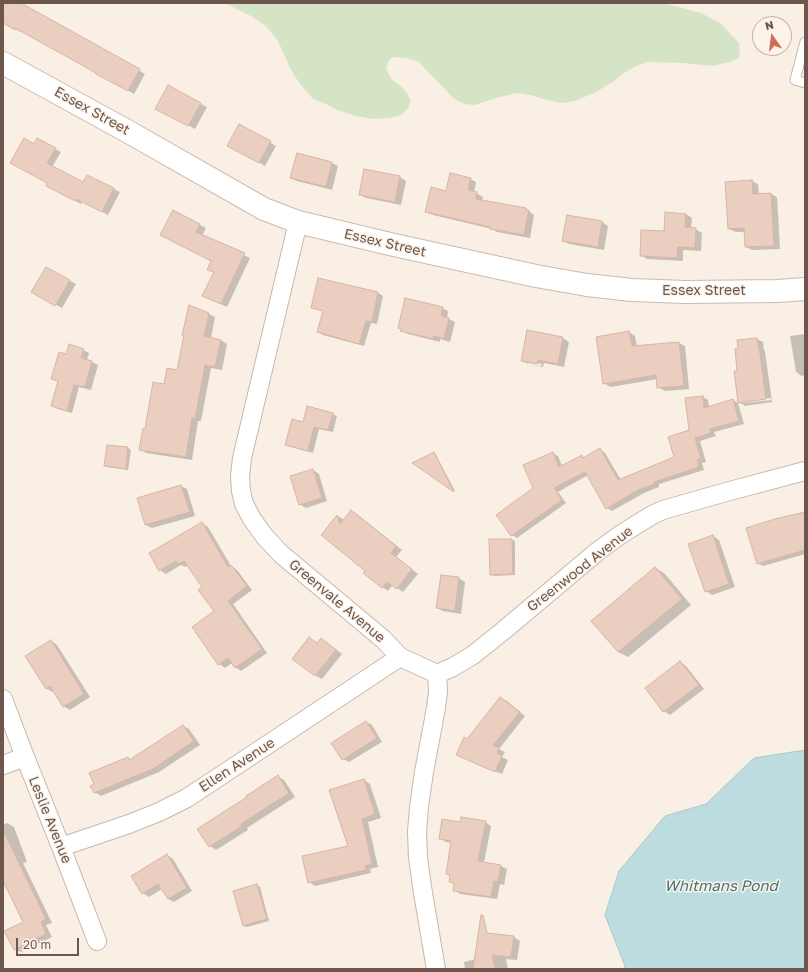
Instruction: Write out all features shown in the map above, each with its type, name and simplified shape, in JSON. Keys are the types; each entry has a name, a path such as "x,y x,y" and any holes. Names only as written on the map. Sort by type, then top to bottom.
{"street":[{"name":"Essex Street","path":"3,63 128,131 253,203 270,212 298,222 536,276 587,285 632,290 685,292 778,291 805,289"},
{"name":"Greenvale Avenue","path":"298,222 242,458 240,491 244,504 252,519 265,537 282,554 383,639 400,657 437,674"},
{"name":"Greenwood Avenue","path":"437,674 453,667 473,655 598,551 652,515 663,510 805,471"},
{"name":"Ellen Avenue","path":"61,847 135,822 187,798 400,657"},
{"path":"436,969 418,858 417,832 424,772 436,708 438,691 437,674"},
{"name":"Leslie Avenue","path":"3,699 97,941"},
{"path":"3,765 25,757"}],"lane":[{"path":"805,42 795,80 805,83"}],"green space":[{"path":"225,3 663,3 701,13 720,23 739,43 740,54 738,58 732,61 713,66 647,62 624,73 596,92 575,101 562,103 517,93 475,105 465,104 454,99 419,62 407,58 394,57 389,60 386,69 392,80 401,86 411,101 408,108 402,115 373,119 356,116 337,110 313,99 298,81 291,70 278,41 266,26 251,16"}],"water":[{"name":"Whitmans Pond","path":"805,750 805,969 624,969 625,966 605,915 619,871 665,816 706,804 754,758"}],"building":[{"path":"3,3 21,3 140,69 128,91 15,28 15,30 3,23"},
{"path":"168,85 201,103 188,126 155,109"},
{"path":"239,124 271,141 259,163 227,146"},
{"path":"24,138 34,144 37,138 56,148 47,163 83,182 87,175 114,188 102,212 76,199 75,201 46,186 47,183 10,163"},
{"path":"297,153 332,162 326,187 290,178"},
{"path":"364,169 400,176 395,202 359,195"},
{"path":"450,173 471,178 468,190 477,192 476,199 526,208 526,210 529,210 524,235 490,229 490,227 425,212 431,187 446,191"},
{"path":"752,180 753,194 771,193 774,246 745,247 744,228 728,229 725,182"},
{"path":"173,210 200,224 196,232 245,253 221,304 202,296 214,272 207,270 211,261 160,235"},
{"path":"665,212 686,214 685,227 696,228 695,248 678,247 677,258 640,256 641,230 664,231"},
{"path":"567,215 602,221 598,247 562,241"},
{"path":"46,267 70,280 55,306 31,292"},
{"path":"318,278 378,292 372,322 366,321 359,344 317,332 323,311 311,308"},
{"path":"405,298 443,307 441,315 449,318 444,339 434,336 433,339 400,331 401,329 398,328"},
{"path":"189,305 209,313 204,336 221,340 215,367 205,365 195,419 192,418 186,457 139,450 143,428 145,429 153,382 164,384 167,368 177,370 184,335 182,335"},
{"path":"527,330 563,337 558,364 538,360 537,364 521,361"},
{"path":"629,331 632,346 679,342 684,386 657,388 656,375 603,384 596,337"},
{"path":"757,338 766,399 738,403 734,371 737,371 735,349 738,348 737,340"},
{"path":"69,344 84,349 81,358 92,361 85,387 74,385 67,411 51,406 58,381 51,379 59,352 66,354"},
{"path":"703,396 704,408 733,399 739,421 710,429 711,433 695,438 701,459 697,460 699,467 654,482 655,484 638,490 606,509 585,472 554,488 562,500 511,536 496,515 533,488 523,465 553,452 559,467 582,455 583,458 600,448 618,480 674,457 668,437 689,430 685,398"},
{"path":"307,406 333,413 328,430 314,427 308,451 285,445 292,419 303,422"},
{"path":"107,445 128,447 126,469 104,466"},
{"path":"434,452 454,492 412,463"},
{"path":"313,469 322,498 299,505 290,476"},
{"path":"181,485 190,512 145,525 137,498"},
{"path":"351,510 396,546 391,553 412,569 397,589 387,582 382,588 363,573 365,571 321,535 337,515 340,524"},
{"path":"805,512 805,550 757,564 746,528"},
{"path":"202,522 228,567 231,565 247,586 228,601 262,649 235,668 228,658 218,665 192,627 214,611 198,590 202,587 184,561 178,564 176,561 159,571 149,553"},
{"path":"713,535 729,584 705,592 688,544"},
{"path":"489,539 512,539 513,574 490,575"},
{"path":"655,567 682,599 618,652 591,621"},
{"path":"441,575 459,577 455,611 436,608"},
{"path":"309,637 317,643 321,638 336,650 315,676 292,659"},
{"path":"51,640 84,694 63,707 50,686 46,689 25,656"},
{"path":"680,661 699,685 663,712 645,688"},
{"path":"500,697 520,712 493,745 499,748 497,753 502,756 495,772 456,755 464,737 467,739"},
{"path":"366,721 377,738 342,760 331,743"},
{"path":"183,725 194,741 153,769 94,793 90,786 94,784 89,773 128,757 129,760"},
{"path":"278,775 289,793 209,847 197,829"},
{"path":"364,779 375,814 362,819 372,864 365,866 366,870 308,883 302,856 348,846 329,790"},
{"path":"461,817 486,821 478,861 501,865 498,882 494,881 491,897 453,891 454,883 449,882 450,875 446,874 451,841 439,839 442,819 460,822"},
{"path":"3,830 46,919 41,922 46,934 14,950 4,931 23,922 3,881"},
{"path":"167,854 187,888 168,899 158,884 142,894 131,876"},
{"path":"257,884 267,919 243,926 233,891"},
{"path":"481,915 483,915 487,933 514,936 511,957 492,955 495,969 473,969"}]}
